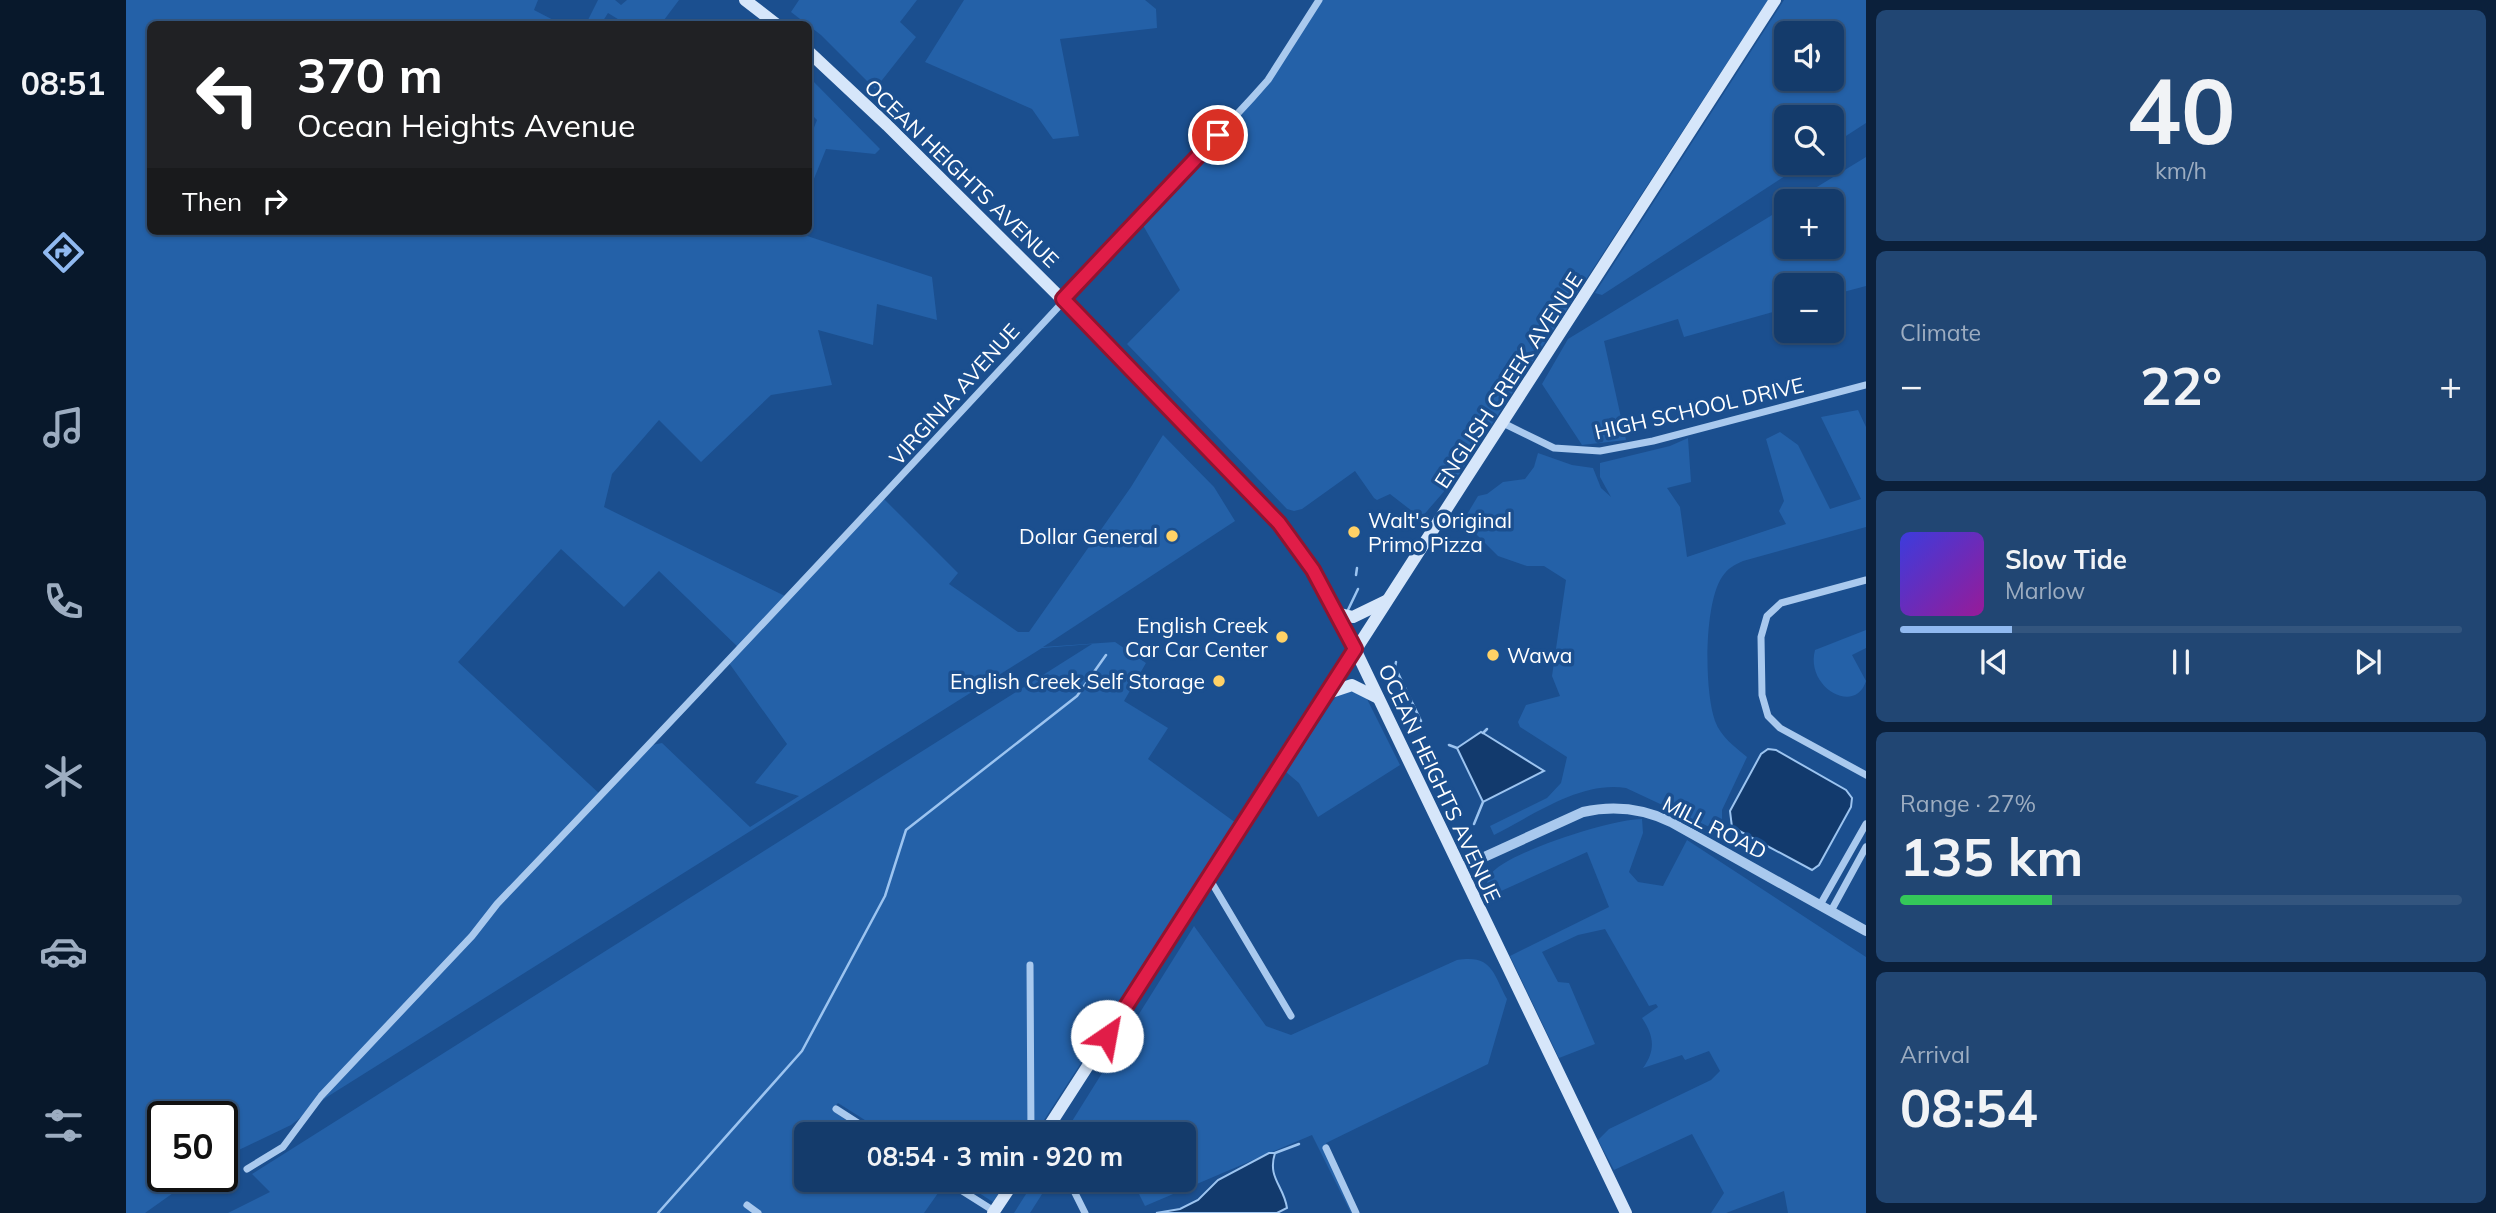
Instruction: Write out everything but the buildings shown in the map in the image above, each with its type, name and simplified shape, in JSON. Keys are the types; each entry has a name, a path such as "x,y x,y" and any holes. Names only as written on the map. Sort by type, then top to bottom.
{"main road":[{"path":"745,0 772,21"},
{"name":"ENGLISH CREEK AVENUE","path":"1052,1122 1325,694 1776,0"},
{"name":"OCEAN HEIGHTS AVENUE","path":"812,55 1063,299 1259,500 1313,570 1355,649 1626,1213"},
{"path":"1336,613 1353,617 1386,601"},
{"path":"1325,694 1352,685 1378,698"},
{"path":"993,1212 1007,1192"}],"street":[{"name":"VIRGINIA AVENUE","path":"247,1169 283,1147 321,1096 864,518 1063,299 1268,80 1319,0"},
{"name":"HIGH SCHOOL DRIVE","path":"1503,422 1554,448 1600,452 1653,441 1866,385"},
{"path":"1866,580 1781,603 1767,616 1761,637 1762,695 1771,720 1866,775"},
{"name":"MILL ROAD","path":"1460,867 1563,818 1600,808 1627,809 1671,822 1866,931"},
{"path":"1820,905 1866,824"},
{"path":"1831,911 1866,847"},
{"path":"1209,877 1291,1016"},
{"path":"1030,965 1031,1122"},
{"path":"836,1109 856,1122"},
{"path":"1326,1148 1356,1213"},
{"path":"963,1192 993,1212"},
{"path":"1074,1192 1085,1213"},
{"path":"747,1205 758,1213"}],"shaded area":[{"path":"126,0 538,0 534,10 555,21 147,21 147,235 804,235 932,277 937,320 877,304 873,345 818,330 832,385 771,395 701,462 659,420 612,474 604,507 789,598 883,498 958,573 949,584 1018,632 1029,632 1131,487 1163,435 1214,487 1235,521 1043,647 1115,642 1146,663 1124,701 1168,728 1148,759 1236,823 1043,1122 868,1122 838,1103 832,1110 849,1122 794,1122 794,1192 939,1192 924,1213 228,1213 270,1192 252,1174 1092,644 1042,648 327,1097 291,1125 238,1150 238,1101 147,1101 147,1192 175,1192 145,1213 126,1213","holes":["561,549 624,607 659,571 741,650 729,663 787,744 755,783 799,796 750,827 662,743 652,745 603,797 458,662"]},
{"path":"598,0 615,0 621,5 627,0 679,0 663,21 621,21 608,13 603,21 588,21"},
{"path":"799,0 917,0 900,22 916,37 875,89 812,28 812,21 803,21 791,12"},
{"path":"964,0 1145,0 1156,9 1157,28 1060,39 1079,136 1053,139 1032,109 925,62"},
{"path":"1319,0 1768,0 1460,473 1421,518 1390,494 1377,500 1374,498 1355,471 1302,509 1287,509 1127,344 1180,290 1140,220 1266,80"},
{"path":"1784,0 1866,0 1866,123 1844,137 1844,105 1774,105 1774,175 1787,175 1602,295 1595,293"},
{"path":"812,80 880,149 875,154 826,149 812,184 812,132 817,120 812,115"},
{"path":"1866,157 1866,286 1844,292 1844,273 1774,273 1774,312 1684,337 1678,319 1604,341 1626,440 1582,445 1542,384 1568,339 1774,214 1774,259 1844,259 1844,189 1814,189 1837,175 1844,175 1844,170"},
{"path":"1858,410 1866,427 1866,527 1743,561 1727,571 1716,590 1708,648 1711,707 1721,732 1747,757 1722,810 1722,827 1718,831 1626,788 1609,787 1558,801 1494,835 1490,826 1547,798 1561,783 1567,757 1520,727 1518,722 1526,705 1560,696 1552,676 1566,580 1544,566 1527,566 1498,556 1472,530 1466,516 1478,496 1487,494 1503,482 1525,479 1534,467 1538,453 1572,465 1593,468 1601,488 1611,497 1600,477 1600,463 1670,446 1688,438 1691,482 1667,488 1680,507 1687,557 1786,524 1779,511 1784,501 1766,439 1780,432 1798,445 1830,509 1861,499 1821,417"},
{"path":"1866,630 1866,648 1852,655 1866,681 1860,691 1852,696 1833,693 1817,675 1815,650"},
{"path":"1349,690 1366,697 1400,765 1318,817 1299,783 1286,772 1338,694"},
{"path":"1481,732 1544,771 1483,802 1457,748"},
{"path":"1768,749 1776,750 1846,790 1852,798 1851,807 1819,865 1812,870 1732,827 1730,811 1761,754"},
{"path":"1642,819 1643,833 1629,872 1638,882 1663,886 1687,840 1866,957 1866,1213 1788,1213 1784,1191 1726,1213 1711,1213 1724,1193 1692,1134 1614,1170 1598,1140 1609,1129 1711,1080 1720,1071 1709,1051 1685,1060 1682,1055 1643,1068 1650,1055 1652,1043 1642,1018 1658,1007 1656,1004 1649,1006 1605,929 1578,935 1542,952 1558,982 1569,983 1595,1044 1559,1058 1510,956 1609,907 1587,852 1490,896 1487,883 1490,875 1500,866 1537,847 1585,831"},
{"path":"1194,926 1266,1026 1291,1035 1457,960 1469,959 1485,963 1507,999 1488,1064 1326,1143 1357,1213 1351,1213 1312,1135 1196,1184 1196,1122 1072,1122"},
{"path":"1269,1153 1275,1153 1274,1176 1287,1208 1277,1213 1156,1213 1180,1209 1198,1200 1218,1180"},
{"path":"978,1192 1000,1192 993,1202"},
{"path":"1027,1192 1043,1192 1030,1213 1014,1213"},
{"path":"1138,1192 1178,1192 1145,1206"}],"waterway":[{"path":"1356,575 1357,568"},
{"path":"1347,612 1358,589"},
{"path":"658,1213 802,1051 885,896 906,830 1077,696 1106,655"},
{"path":"1396,662 1395,667 1421,721"},
{"path":"1483,733 1487,729"},
{"path":"1449,745 1457,748"},
{"path":"1474,824 1483,802"},
{"path":"1275,1153 1299,1144"}],"place":[{"name":"Walt's Original Primo Pizza","path":"1354,532"},
{"name":"Dollar General","path":"1172,536"},
{"name":"English Creek Car Car Center","path":"1282,637"},
{"name":"Wawa","path":"1493,655"},
{"name":"English Creek Self Storage","path":"1219,681"}],"route":[{"path":"1107,1036 1355,649 1313,570 1279,523 1063,299 1218,135"}]}
